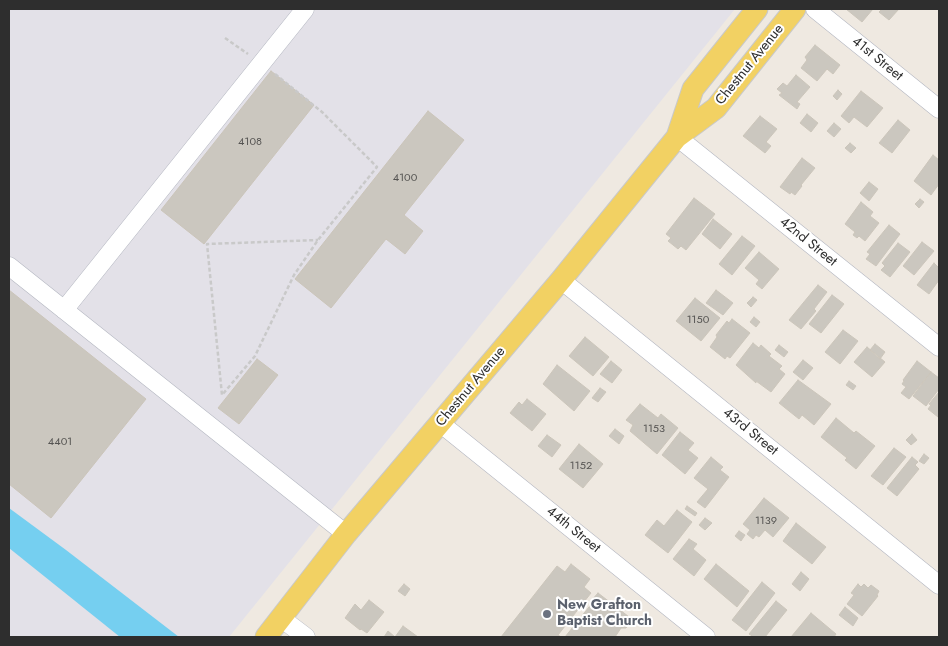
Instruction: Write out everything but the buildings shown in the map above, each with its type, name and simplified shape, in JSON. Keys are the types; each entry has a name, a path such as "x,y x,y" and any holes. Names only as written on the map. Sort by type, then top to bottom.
{"main road":[{"name":"Chestnut Avenue","path":"677,137 693,89 757,9"},
{"name":"Chestnut Avenue","path":"266,637 346,534 560,280 677,137 716,108 795,9"}],"street":[{"path":"64,310 305,9"},
{"name":"41st Street","path":"815,9 939,109"},
{"name":"42nd Street","path":"677,137 939,347"},
{"path":"9,266 346,534"},
{"name":"43rd Street","path":"560,280 939,585"},
{"name":"44th Street","path":"440,423 706,637"},
{"path":"281,618 306,637"}],"path":[{"path":"225,38 262,63 322,112 377,167 318,240 294,275 255,356 222,395 207,244 318,240"}],"shaded area":[{"path":"9,9 735,9 229,637 9,637"}],"water":[{"path":"9,508 179,637 120,637 9,548"}],"place":[{"name":"New Grafton Baptist Church","path":"547,614"}]}
